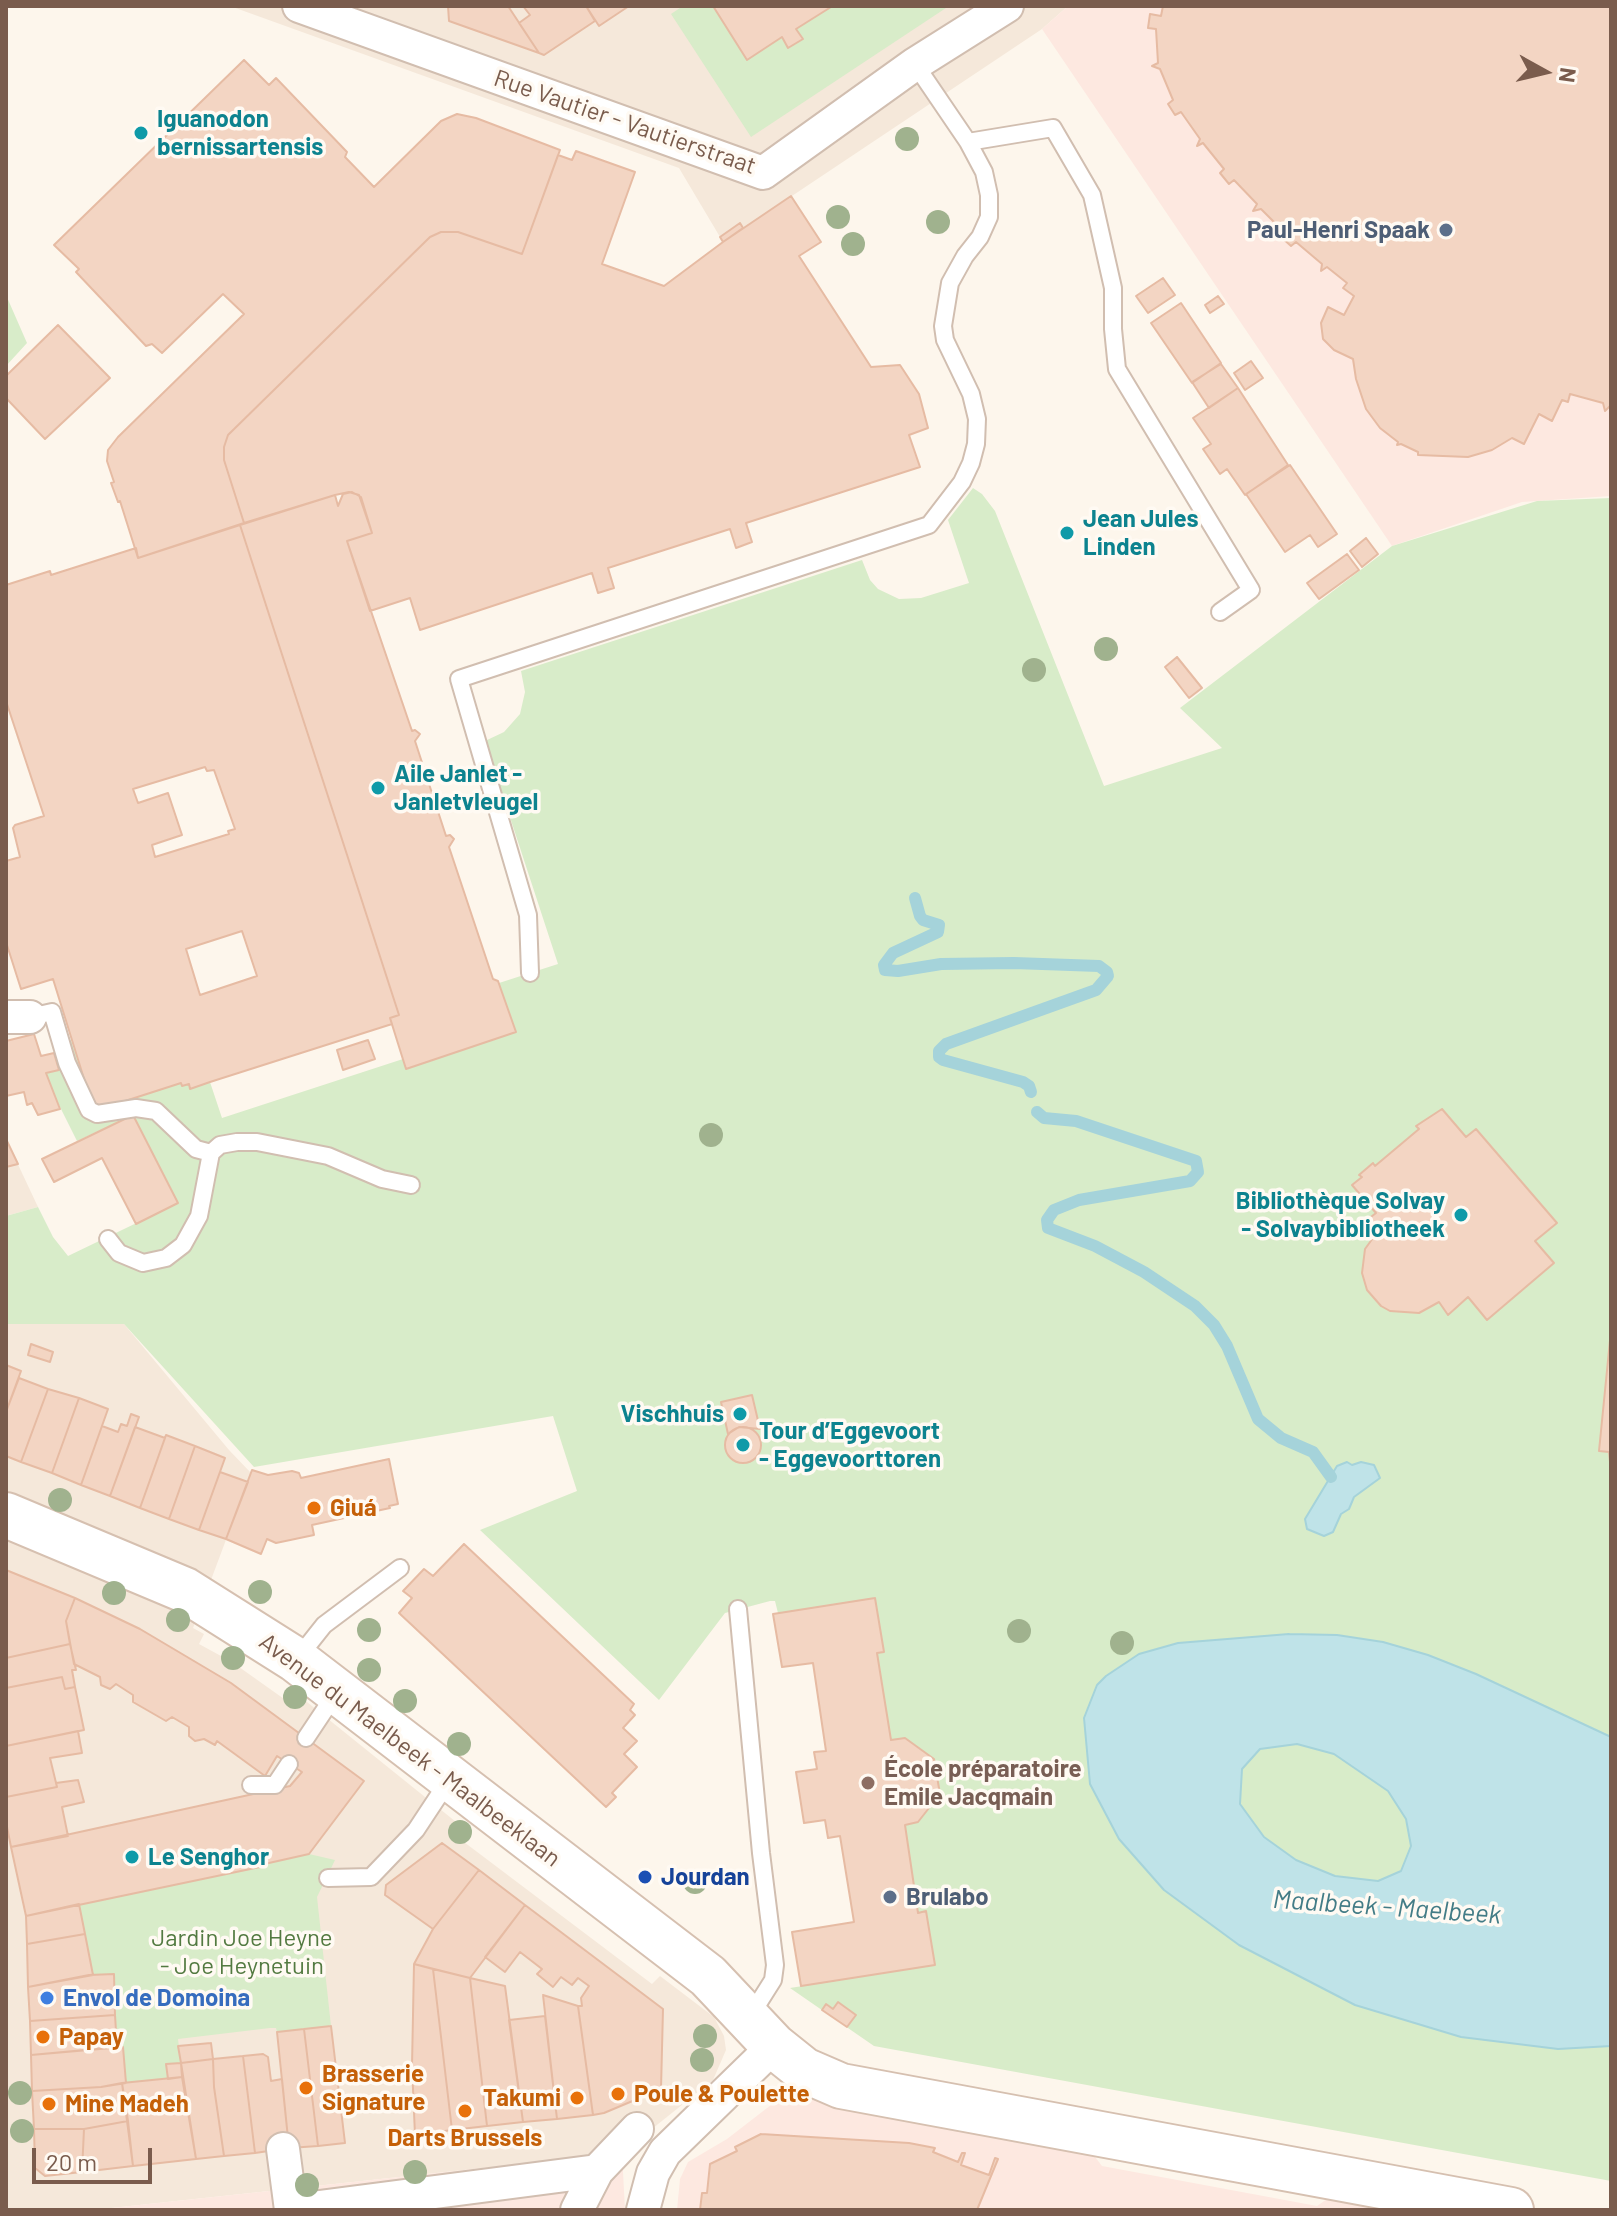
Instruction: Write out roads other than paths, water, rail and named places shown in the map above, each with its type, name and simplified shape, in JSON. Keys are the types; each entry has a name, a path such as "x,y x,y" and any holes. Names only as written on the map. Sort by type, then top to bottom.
{"street":[{"name":"Rue Vautier - Vautierstraat","path":"299,6 763,173 915,64 1007,6"},
{"name":"Avenue du Maelbeek - Maalbeeklaan","path":"6,1515 185,1590 296,1660 691,1962 804,2070 841,2086 1511,2210"},
{"path":"643,2210 653,2173 665,2152 762,2032"},
{"path":"577,2210 597,2171 637,2129"},
{"path":"283,2149 293,2210 597,2171"}],"lane":[{"path":"530,973 528,915 459,679 929,525 962,482 976,444 977,419 971,394 945,340 943,326 950,283 980,237 989,217 989,195 984,172 968,142 915,64"},
{"path":"968,142 1053,128 1092,195 1113,288 1117,369 1251,590 1220,612"},
{"path":"18,1017 52,1012 67,1063 89,1110 97,1114 136,1108 156,1111 196,1149 211,1153"},
{"path":"108,1239 119,1253 143,1263 166,1258 183,1245 199,1216 211,1153 220,1145 257,1142 328,1156 382,1179 411,1185"},
{"path":"296,1660 324,1625 400,1568"},
{"path":"738,1609 775,1965 762,2032"},
{"path":"306,1738 338,1691"},
{"path":"251,1785 275,1785 289,1764"},
{"path":"328,1878 371,1877 416,1830 449,1779"}],"water":[{"path":"1347,1462 1352,1465 1361,1462 1374,1465 1380,1478 1354,1497 1349,1509 1341,1514 1333,1532 1324,1536 1307,1529 1305,1519 1337,1466"},
{"name":"Maalbeek - Maelbeek","path":"1289,1634 1337,1635 1383,1642 1476,1674 1611,1737 1611,2046 1558,2049 1461,2037 1355,2005 1239,1945 1164,1890 1119,1839 1090,1784 1084,1718 1097,1685 1106,1676 1139,1654 1178,1643","holes":["1297,1744 1334,1754 1388,1791 1406,1819 1411,1846 1401,1871 1378,1881 1335,1876 1296,1860 1264,1837 1240,1804 1242,1769 1260,1749"]}],"waterway":[{"path":"915,898 920,916 939,925 938,932 893,953 884,965 885,970 941,964 1014,963 1099,966 1107,972 1108,976 1096,990 946,1044 939,1051 939,1057 943,1060 1023,1082 1031,1092"},
{"path":"1037,1112 1044,1118 1076,1121 1196,1161 1198,1172 1190,1181 1079,1200 1054,1210 1047,1220 1048,1228 1095,1246 1144,1272 1195,1306 1214,1325 1227,1346 1258,1419 1281,1438 1313,1452 1331,1477"}],"place":[{"name":"Iguanodon bernissartensis","path":"141,133"},
{"name":"Paul-Henri Spaak","path":"1446,230"},
{"name":"Jean Jules Linden","path":"1067,533"},
{"name":"Aile Janlet - Janletvleugel","path":"378,788"},
{"name":"Bibliothèque Solvay - Solvaybibliotheek","path":"1461,1215"},
{"name":"Vischhuis","path":"740,1414"},
{"name":"Tour d’Eggevoort - Eggevoorttoren","path":"743,1445"},
{"name":"Giuá","path":"314,1508"},
{"name":"École préparatoire Emile Jacqmain","path":"868,1783"},
{"name":"Le Senghor","path":"132,1857"},
{"name":"Jourdan","path":"645,1877"},
{"name":"Brulabo","path":"890,1897"},
{"name":"Envol de Domoina","path":"47,1998"},
{"name":"Papay","path":"43,2037"},
{"name":"Brasserie Signature","path":"306,2088"},
{"name":"Poule & Poulette","path":"618,2094"},
{"name":"Takumi","path":"577,2098"},
{"name":"Mine Madeh","path":"49,2104"},
{"name":"Darts Brussels","path":"465,2111"}],"park label":[{"name":"Jardin Joe Heyne - Joe Heynetuin","path":"242,1952"}]}
